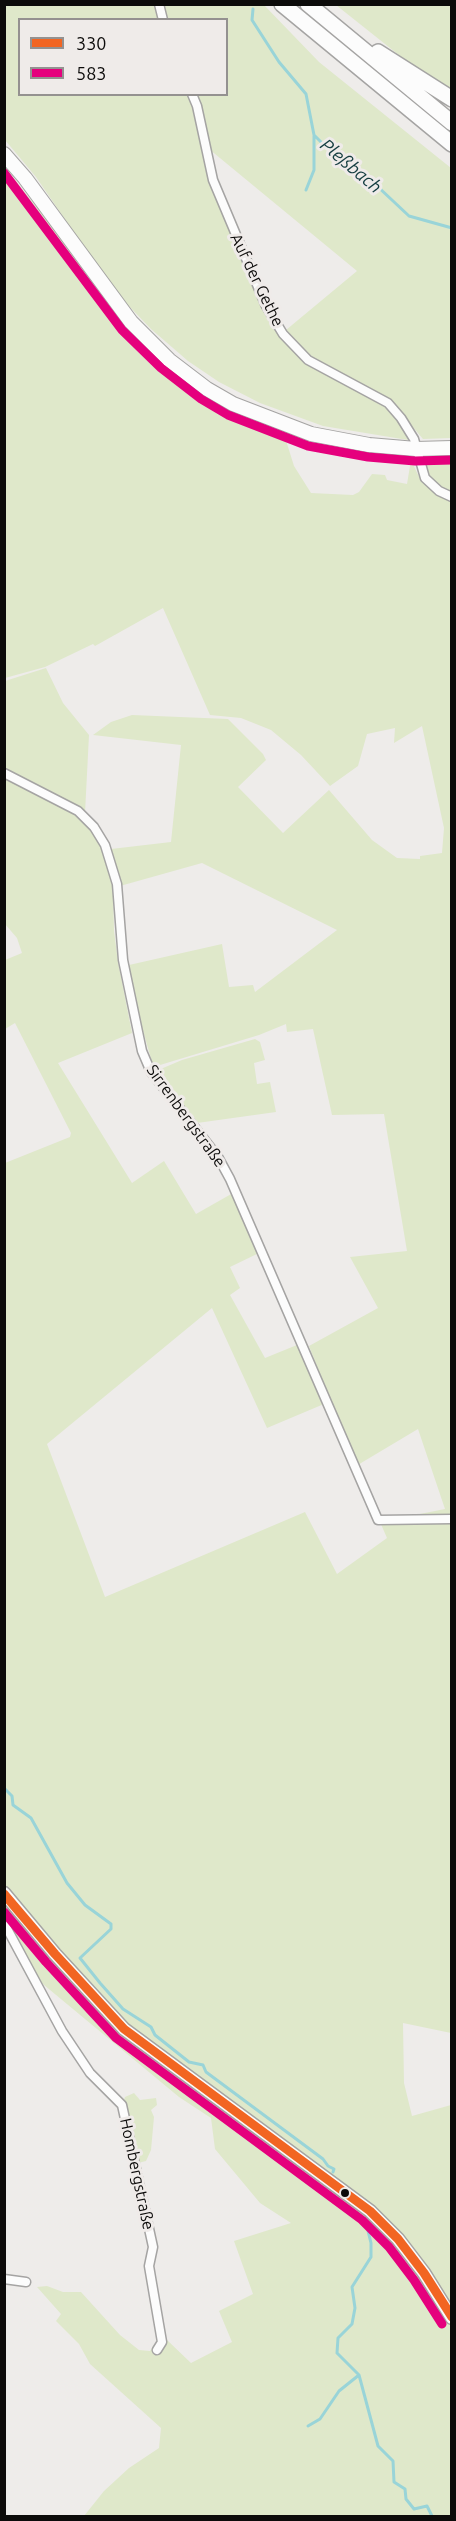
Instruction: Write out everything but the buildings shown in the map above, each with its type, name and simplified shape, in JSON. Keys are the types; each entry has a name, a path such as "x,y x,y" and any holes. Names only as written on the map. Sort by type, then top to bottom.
{"highway":[{"path":"282,4 452,144"},
{"path":"310,6 408,73 452,99"},
{"path":"310,6 452,123"}],"main road":[{"path":"4,154 25,178 131,322 169,360 200,384 233,404 311,434 352,442 416,449 452,448"},
{"path":"4,1893 55,1954 124,2029 369,2211 398,2240 424,2273 452,2318"}],"street":[{"name":"Auf der Gethe","path":"193,96 213,180 239,245 283,334 308,360 388,403 414,439 427,481 439,491 452,497"},
{"name":"Sirrenbergstraße","path":"4,773 78,812 94,827 105,845 117,884 123,960 142,1051 151,1072 218,1157 230,1179 378,1520 452,1519"},
{"name":"Hombergstraße","path":"4,1923 62,2031 90,2073 122,2105 153,2247 149,2266 161,2324 162,2342 157,2350"},
{"path":"4,2279 26,2282"}],"green space":[{"path":"4,5 156,5 161,18 18,18 18,96 190,96 195,106 211,181 264,306 305,361 385,405 399,420 408,440 323,426 260,403 219,382 188,361 151,329 127,304 88,253 36,177 5,140"},
{"path":"162,5 264,5 319,62 451,168 451,438 423,439 389,399 340,374 310,355 286,330 357,271 209,149 195,96 228,96 228,18 166,18"},
{"path":"336,5 451,5 451,92 424,75"},
{"path":"4,166 69,248 125,327 155,360 197,393 284,434 294,466 311,493 353,495 359,492 372,474 385,475 387,480 407,484 411,460 421,481 443,498 451,499 451,2033 403,2023 404,2083 412,2116 451,2105 451,2516 84,2516 104,2491 129,2468 159,2448 161,2428 90,2364 79,2344 56,2321 61,2314 37,2287 47,2286 63,2292 81,2292 120,2335 139,2350 150,2351 159,2338 167,2340 191,2363 232,2342 219,2311 253,2294 234,2241 291,2223 260,2203 215,2149 211,2118 179,2097 38,1980 5,1926 5,1163 70,1137 71,1133 15,1023 5,1029 5,960 22,953 17,938 5,924 5,776 79,816 92,829 104,853 113,889 114,931 118,962 132,1033 58,1063 132,1183 164,1161 196,1214 233,1193 259,1253 230,1267 240,1288 230,1295 265,1358 297,1345 324,1404 267,1428 212,1308 47,1444 105,1597 305,1512 337,1574 387,1538 380,1522 445,1509 418,1429 356,1466 309,1346 378,1308 350,1257 407,1251 384,1114 332,1115 313,1029 287,1032 286,1024 259,1035 160,1065 152,1062 137,1010 129,965 222,944 229,987 253,985 255,992 337,930 202,863 120,886 111,849 171,842 181,745 93,735 111,722 132,715 228,719 263,754 266,760 238,787 283,833 329,790 372,840 397,858 420,859 420,856 442,853 444,828 422,726 394,743 395,728 367,734 358,766 330,786 301,755 271,730 241,718 210,715 163,608 95,646 93,644 45,667 5,678"},
{"path":"451,458 451,493 436,486 427,475 425,465 430,459"},
{"path":"46,668 63,703 89,735 85,813 5,770 5,681"},
{"path":"255,1039 260,1042 265,1060 254,1063 257,1084 270,1082 276,1112 197,1123 156,1071 182,1060"},
{"path":"134,2093 140,2100 156,2098 157,2105 151,2110 154,2117 151,2150 146,2161 138,2163 123,2103 125,2097"}],"waterway":[{"name":"Pleßbach","path":"253,9 252,20 279,62 306,94 314,135 333,154 376,185 409,216 452,228"},
{"path":"306,190 314,170 314,136"},
{"path":"4,1788 12,1796 13,1805 31,1818 67,1883 85,1905 111,1924 111,1929 80,1958 100,1983 123,2009 151,2027 155,2035 189,2062 203,2065 206,2072 323,2159 328,2166 334,2169 333,2172"},
{"path":"326,2188 324,2192 367,2227 371,2243 371,2257 352,2287 355,2308 352,2324 338,2338 337,2353 359,2375 378,2446 393,2461 394,2482 405,2489 406,2499 414,2509 427,2506 432,2516"},
{"path":"308,2426 320,2419 339,2391 359,2375"}],"transit line":[{"name":"583","path":"4,173 122,330 161,368 201,399 228,415 308,446 368,457 415,461 452,460"},
{"name":"330","path":"4,1894 124,2029 370,2211 398,2239 424,2273 452,2317"},
{"name":"583","path":"4,1912 46,1962 116,2038 362,2220 389,2247 414,2280 442,2324"}]}
